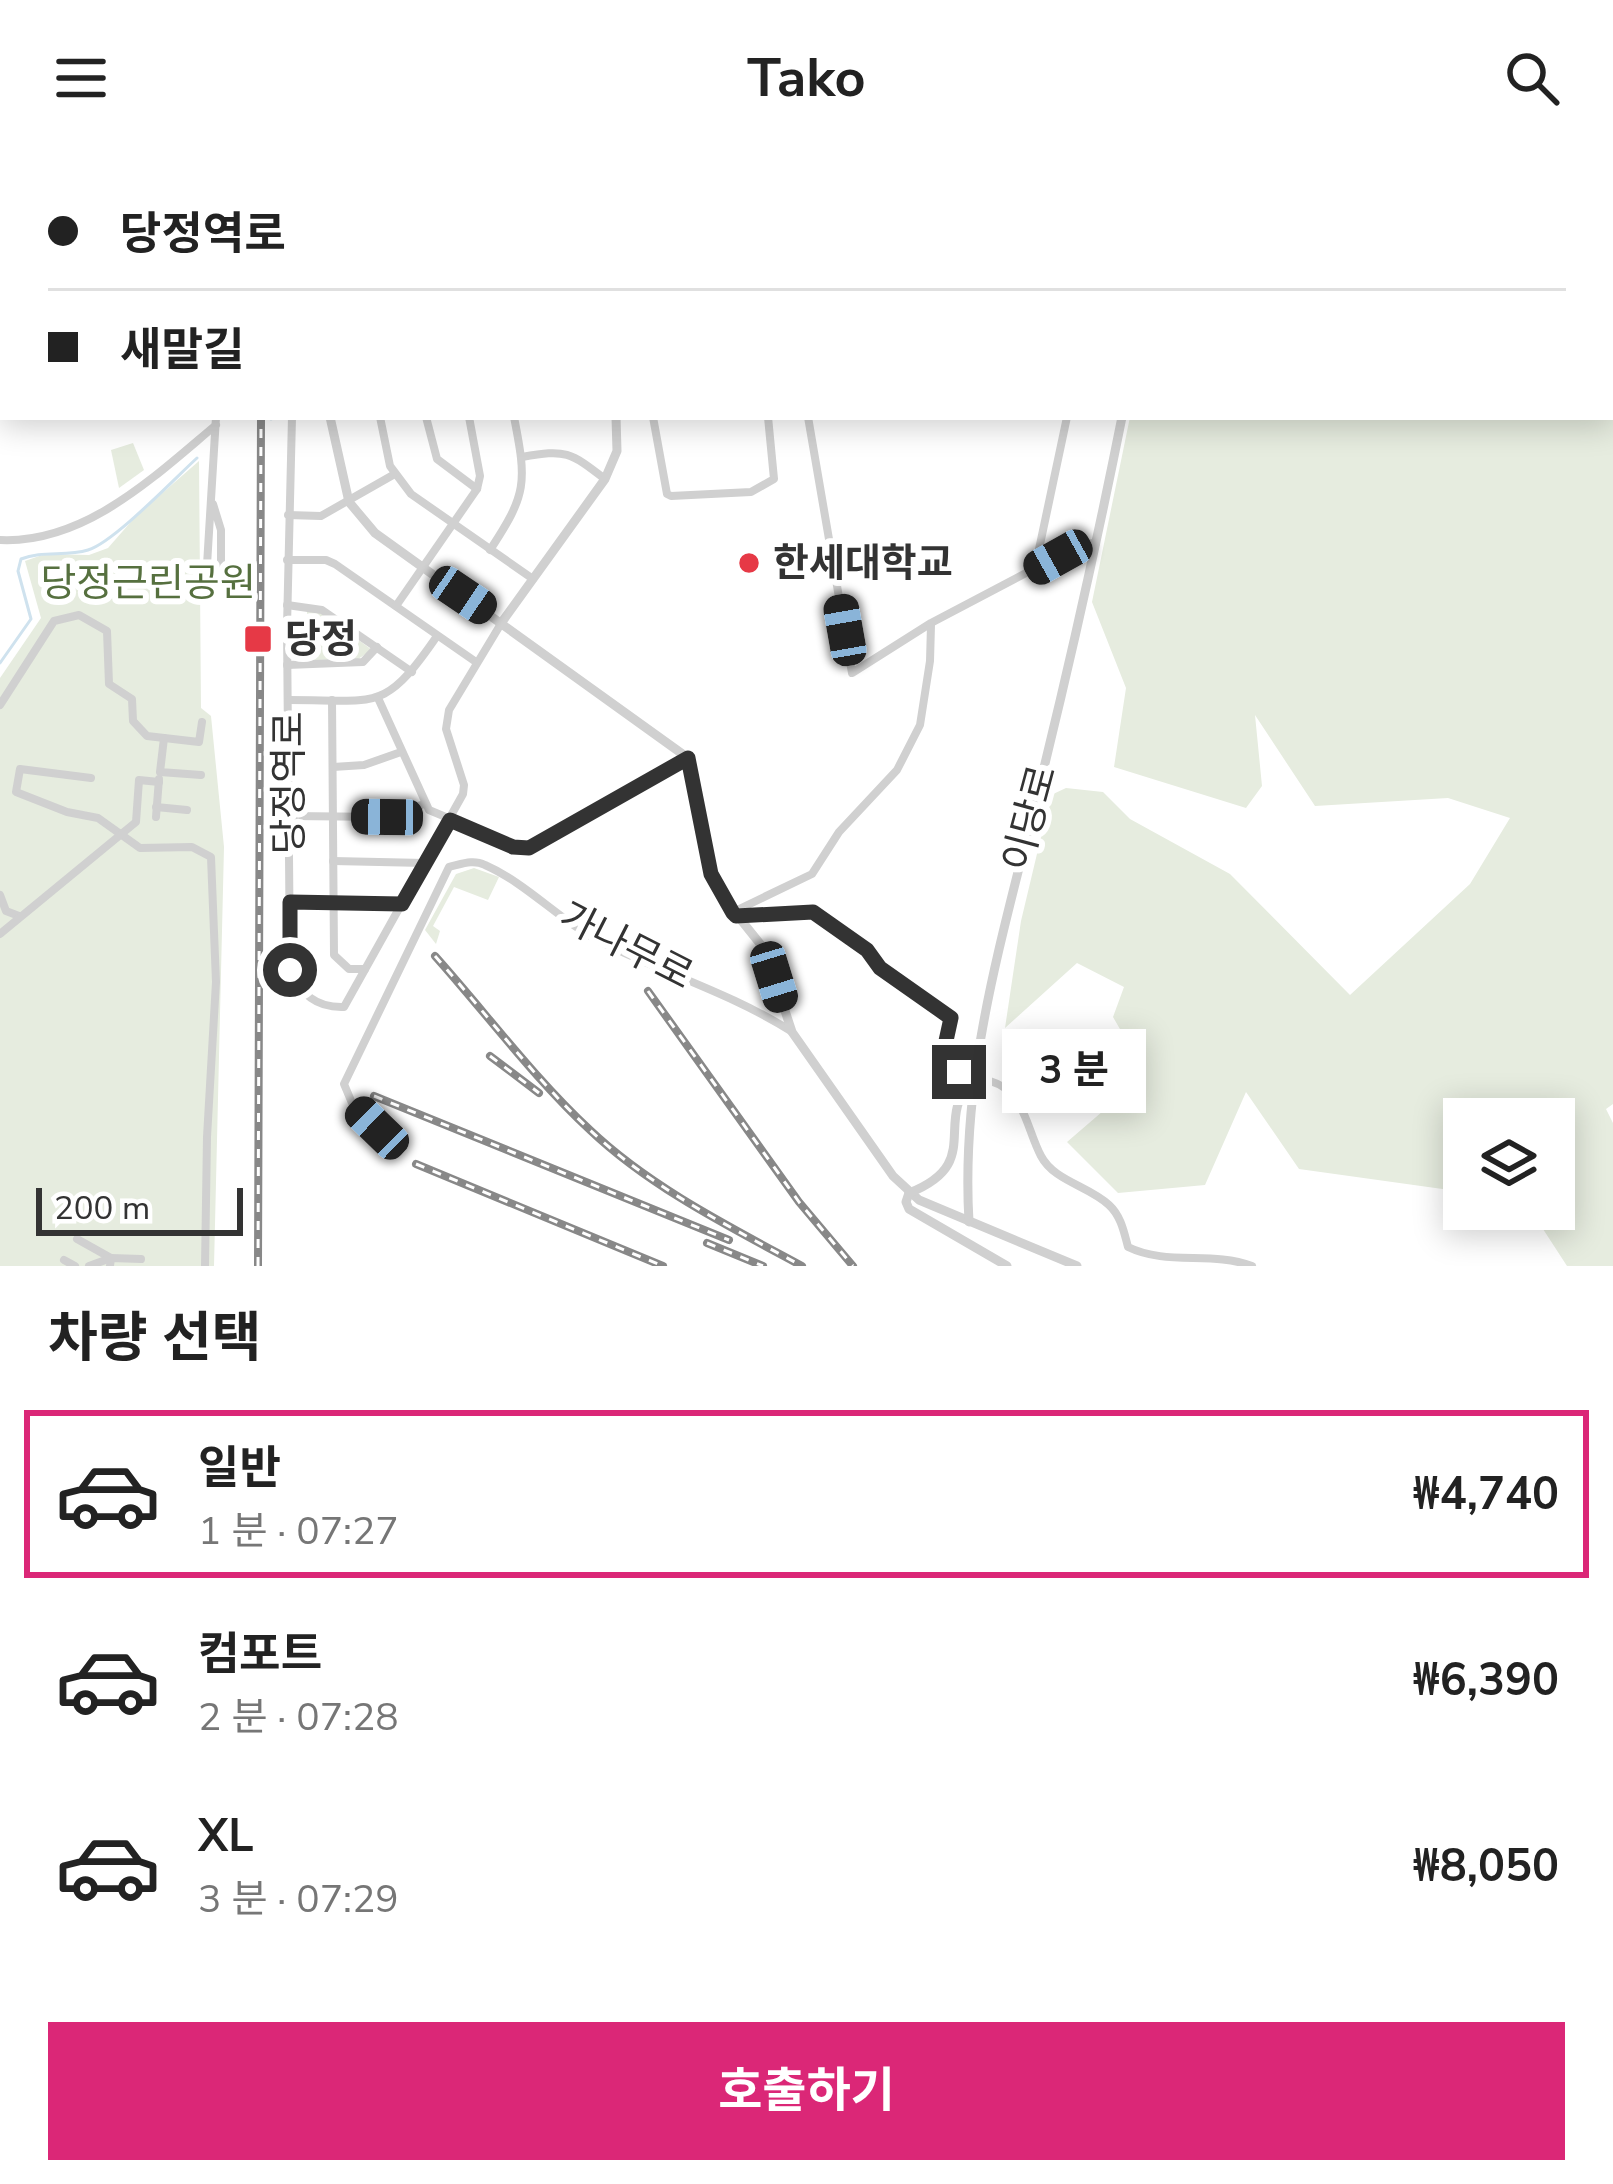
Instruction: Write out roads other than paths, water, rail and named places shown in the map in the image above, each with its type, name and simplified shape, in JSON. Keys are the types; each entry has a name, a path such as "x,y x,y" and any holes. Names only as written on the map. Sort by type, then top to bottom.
{"street":[{"name":"당정역로","path":"292,420 287,560 290,970 299,990 319,1004 344,1007 450,820 464,785 446,729 449,710 502,622"},
{"path":"331,420 349,502 375,533 688,758 711,874 735,914 765,950 792,1032"},
{"path":"381,420 394,475 411,494 532,579"},
{"path":"427,420 437,459 477,489"},
{"path":"396,606 477,489 480,476 470,420"},
{"path":"489,550 517,509 523,479 515,420"},
{"path":"502,622 605,479 617,451 616,420"},
{"path":"654,420 671,496 751,492 774,479 768,420"},
{"path":"809,420 852,673 931,623 1082,544 1096,543"},
{"path":"1035,570 1066,420"},
{"name":"이당로","path":"969,1222 966,1168 973,1078 1010,895 1037,797 1121,420"},
{"path":"0,540 21,541 89,522 192,445 216,421"},
{"path":"213,504 221,530 221,564 215,571 207,565 216,421"},
{"path":"192,445 208,448 215,459"},
{"path":"522,457 560,450 573,454 605,479"},
{"path":"288,515 322,516 394,475"},
{"path":"287,560 326,560 476,662"},
{"path":"287,605 322,610 412,672"},
{"path":"0,704 54,621 79,615 107,631 109,684 132,698 133,721 147,736 199,742 202,722"},
{"path":"735,914 812,874 839,832 897,770 920,725 931,661 931,623"},
{"path":"290,700 378,698 400,687 437,636"},
{"name":"당정역로","path":"287,664 363,662 376,647"},
{"path":"378,698 424,803 450,820 513,847 529,848 688,758"},
{"path":"332,700 334,955 350,969 365,969"},
{"path":"164,738 156,812 187,810"},
{"path":"333,767 364,765 401,752"},
{"path":"91,778 20,770 16,792 67,812 98,818 140,848 192,847 211,857 216,982 205,1266"},
{"path":"0,934 136,822 140,781 201,776"},
{"path":"290,816 387,817 424,803"},
{"path":"333,861 425,863"},
{"name":"가나무로","path":"377,1128 352,1103 344,1084 449,867 481,862 599,941 753,1008 792,1032 909,1193 1077,1266"},
{"path":"0,895 9,915 20,916"},
{"path":"290,902 402,904"},
{"path":"735,914 813,912 867,950 880,968 951,1018 944,1050 959,1072"},
{"path":"973,1078 958,1094 951,1163 932,1182 909,1193 905,1202 909,1209 1007,1266"},
{"path":"990,1081 1003,1085 1019,1103 1041,1157 1055,1172 1109,1204 1128,1247 1148,1258 1232,1258 1252,1266"},
{"path":"76,1239 110,1262"},
{"path":"89,1266 141,1259"},
{"path":"64,1260 76,1266"}],"waterway":[{"path":"0,663 31,619 18,571 21,559 99,545 197,458"}],"railway":[{"path":"258,1266 261,420"},
{"path":"435,956 549,1089 613,1151 691,1205 802,1266"},
{"path":"648,991 799,1202 853,1266"},
{"path":"490,1056 539,1093"},
{"path":"374,1096 729,1240"},
{"path":"416,1164 663,1266"},
{"path":"707,1243 763,1266"}],"place":[{"name":"한세대학교","path":"749,563"},
{"name":"당정","path":"258,639"}],"park label":[{"name":"당정근린공원","path":"148,583"}]}
